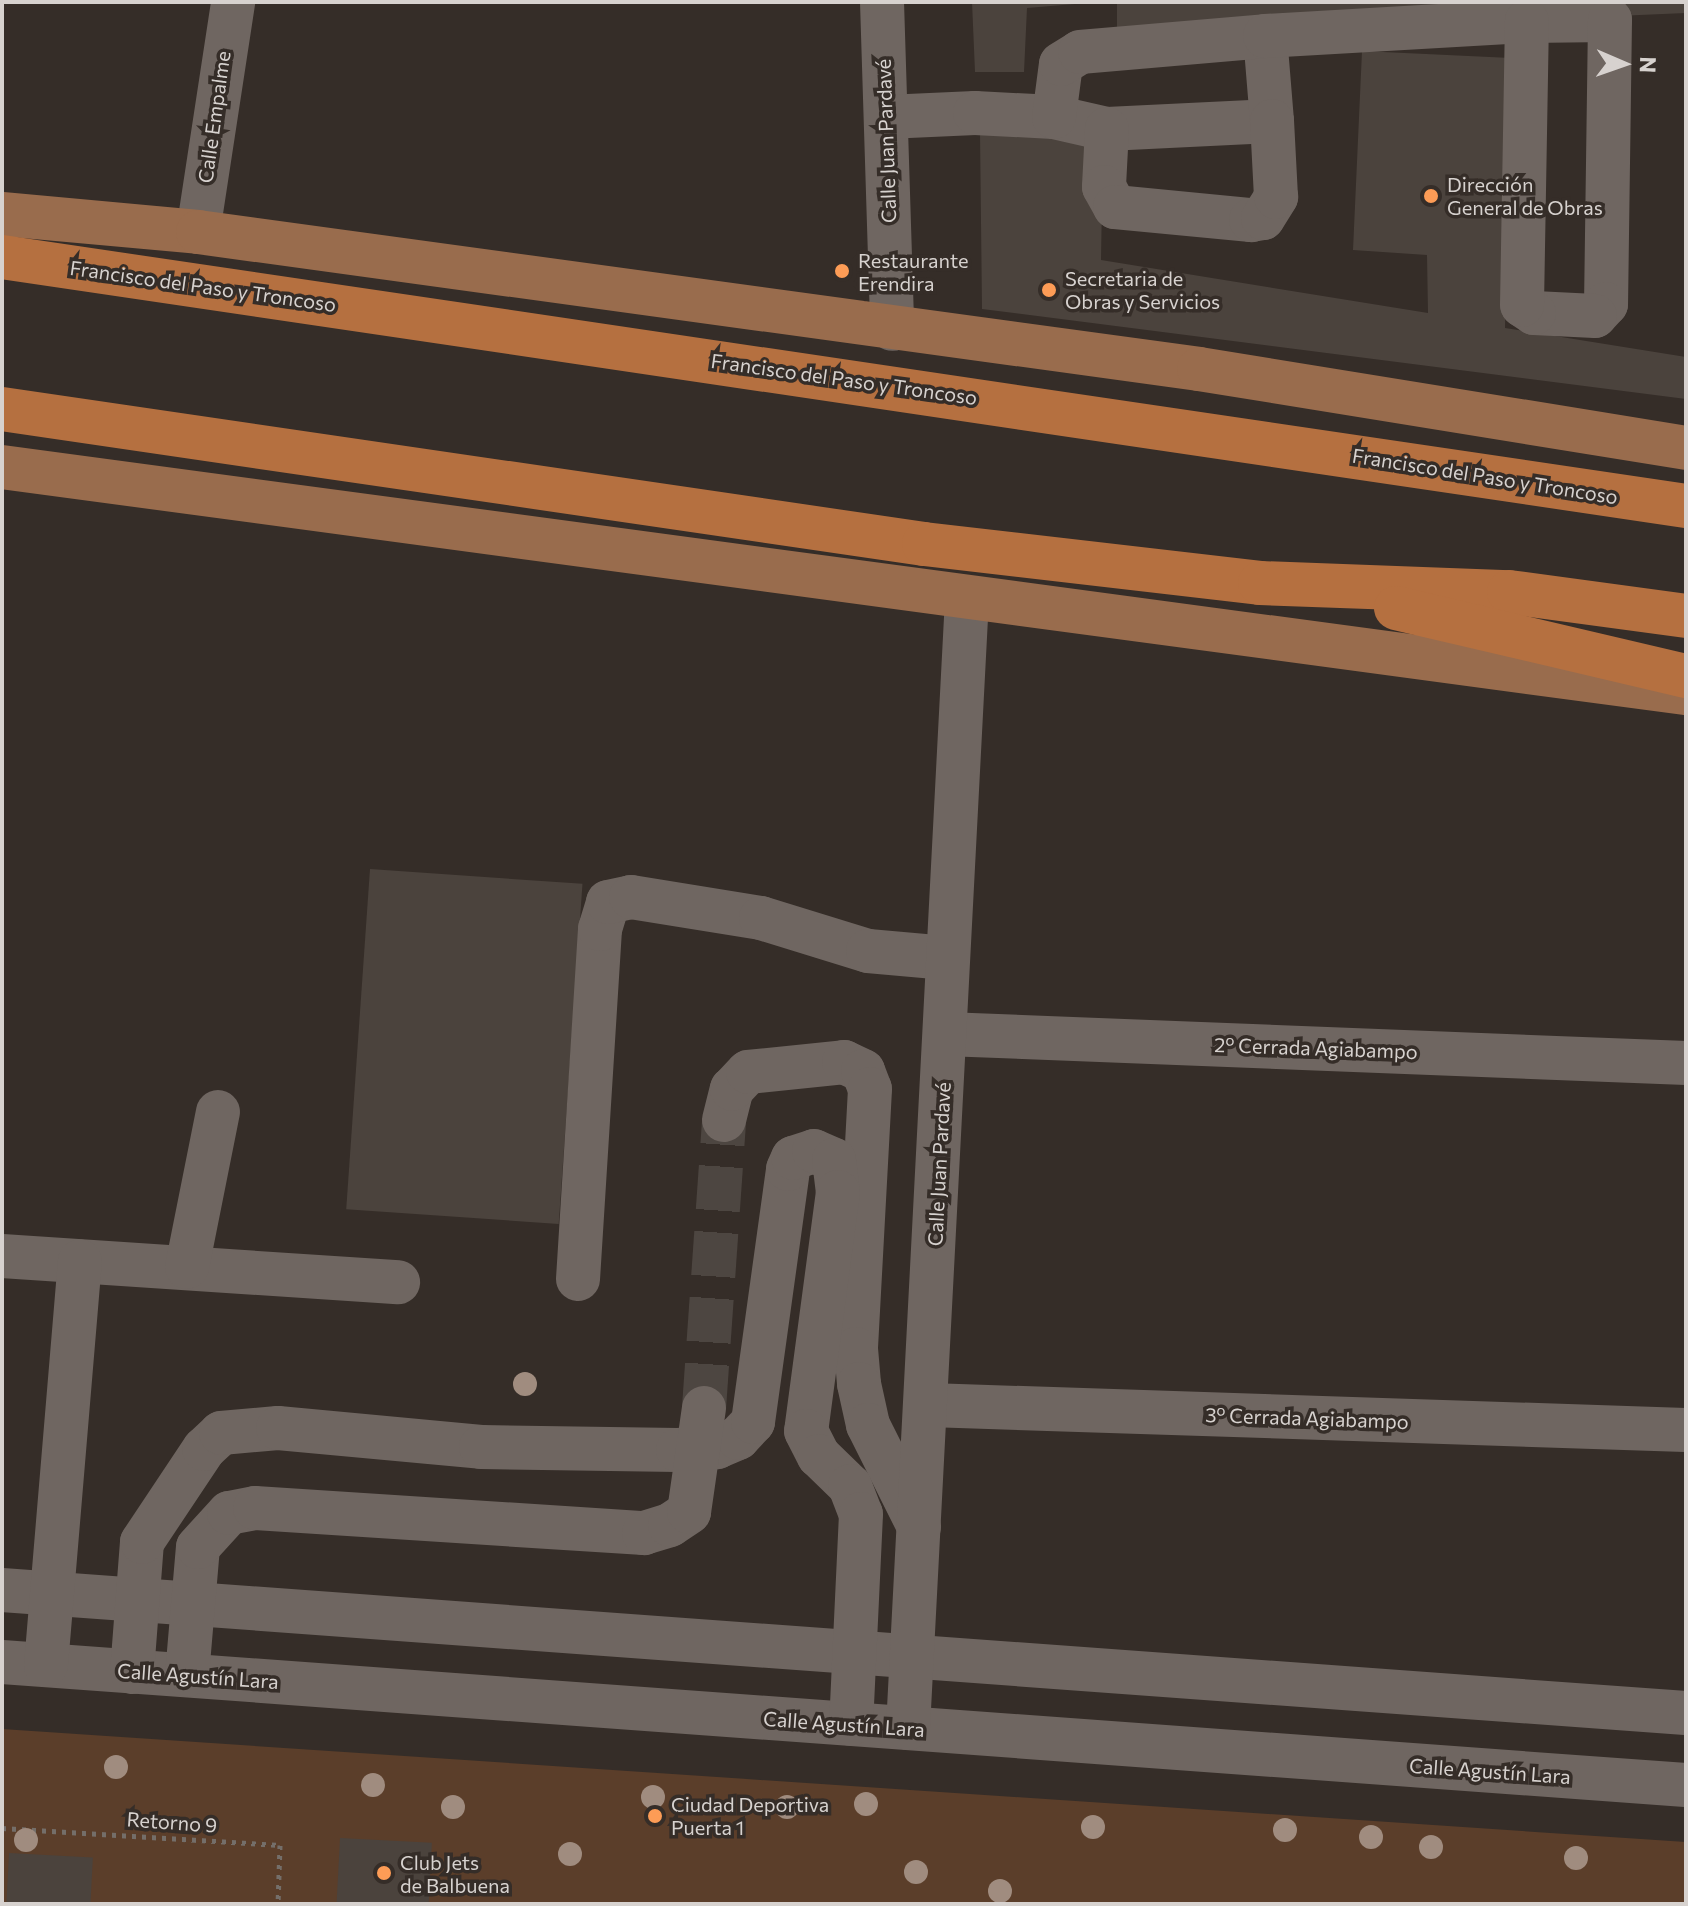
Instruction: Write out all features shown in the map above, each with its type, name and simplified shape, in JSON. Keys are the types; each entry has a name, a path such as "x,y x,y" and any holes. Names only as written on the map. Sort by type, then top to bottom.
{"highway":[{"name":"Francisco del Paso y Troncoso","path":"2,257 938,392 1686,506"},
{"path":"2,409 924,544 1260,583 1424,613 1686,676"},
{"path":"1260,583 1509,592 1686,616"}],"main road":[{"path":"2,214 198,232 1199,369 1686,448"},
{"path":"2,467 967,600 1686,693"}],"street":[{"name":"Calle Empalme","path":"198,232 233,2"},
{"name":"Calle Juan Pardavé","path":"882,2 892,329"},
{"path":"1054,117 1057,75 1069,55 1265,36 1527,21 1614,22 1606,304 1595,316 1534,313 1522,305 1527,21"},
{"path":"1107,129 1104,187 1115,207 1251,220 1263,218 1276,197 1265,36"},
{"path":"886,117 975,113 1054,117 1107,129 1272,121"},
{"name":"Calle Juan Pardavé","path":"908,1728 929,1405 947,958 967,600"},
{"path":"578,1279 600,929 608,902 631,897 746,916 868,951 947,958"},
{"name":"2º Cerrada Agiabampo","path":"945,1034 1686,1063"},
{"path":"724,1120 732,1089 748,1072 844,1062 863,1071 870,1089 856,1349 859,1384 868,1425 919,1527"},
{"path":"187,1267 218,1112"},
{"path":"132,1672 142,1542 204,1449 221,1433 246,1427 481,1447 702,1428 738,1438 753,1422 788,1169 793,1158 814,1151 834,1160 838,1192 806,1431 819,1456 850,1486 861,1514 851,1724"},
{"path":"2,1256 398,1282"},
{"path":"46,1665 80,1261"},
{"name":"3º Cerrada Agiabampo","path":"929,1405 1686,1430"},
{"path":"187,1675 198,1547 229,1513 255,1508 644,1533 670,1525 689,1512 702,1428"},
{"path":"2,1590 1686,1713"},
{"name":"Calle Agustín Lara","path":"2,1662 1686,1785"}],"path":[{"name":"Retorno 9","path":"2,1828 280,1845 278,1904"}],"shaded area":[{"name":"Ciudad Deportiva Puerta 1","path":"2,1729 1686,1842 1686,1904 2,1904"}],"building":[{"path":"972,2 1075,4 1027,8 1024,72 975,72"},
{"path":"1117,2 1686,2 1686,13 1117,38"},
{"name":"Dirección General de Obras","path":"1362,51 1511,58 1505,328 1686,357 1686,399 982,309 980,133 1103,142 1101,260 1428,313 1427,255 1353,250"},
{"path":"370,869 582,884 559,1224 346,1209"},
{"name":"Club Jets de Balbuena","path":"340,1838 432,1843 429,1904 337,1904"},
{"path":"9,1853 93,1857 90,1904 6,1904"}],"tunnel":[{"path":"704,1408 724,1120"}],"place":[{"name":"Dirección General de Obras","path":"1431,196"},
{"name":"Restaurante Erendira","path":"842,271"},
{"name":"Secretaria de Obras y Servicios","path":"1049,290"},
{"name":"Ciudad Deportiva Puerta 1","path":"655,1816"},
{"name":"Club Jets de Balbuena","path":"384,1873"}]}
